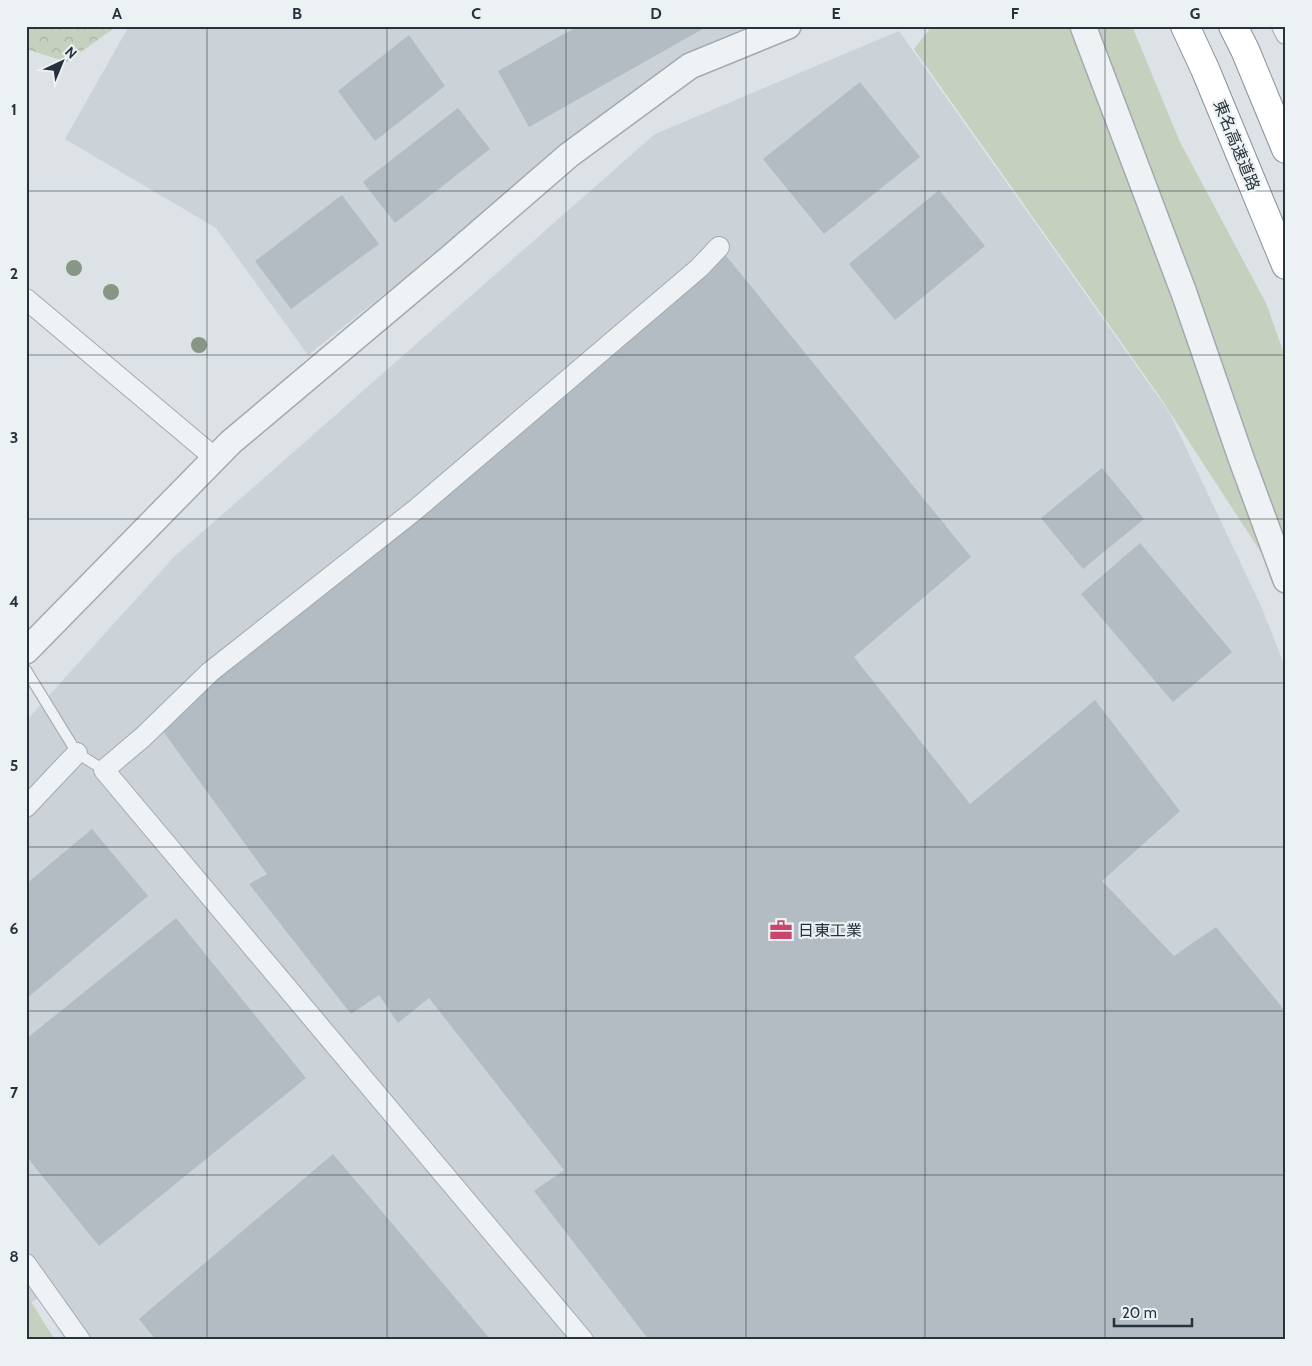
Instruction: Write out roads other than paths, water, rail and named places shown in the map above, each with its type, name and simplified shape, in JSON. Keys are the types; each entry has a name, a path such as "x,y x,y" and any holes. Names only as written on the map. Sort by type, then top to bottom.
{"highway":[{"name":"東名高速道路","path":"1185,26 1205,69 1286,265"},
{"path":"1234,26 1286,149"}],"street":[{"path":"26,651 231,442 569,156 690,66 788,26"},
{"path":"1083,26 1184,293 1241,458 1286,580"},
{"path":"1282,26 1286,34"},
{"path":"583,1340 104,770 143,737 210,672 414,510 692,274 719,247"},
{"path":"26,299 216,458"},
{"path":"26,807 77,754"},
{"path":"26,1264 80,1340"}],"lane":[{"path":"26,670 77,754 104,770"}],"place":[{"name":"日東工業","path":"781,930"}]}
